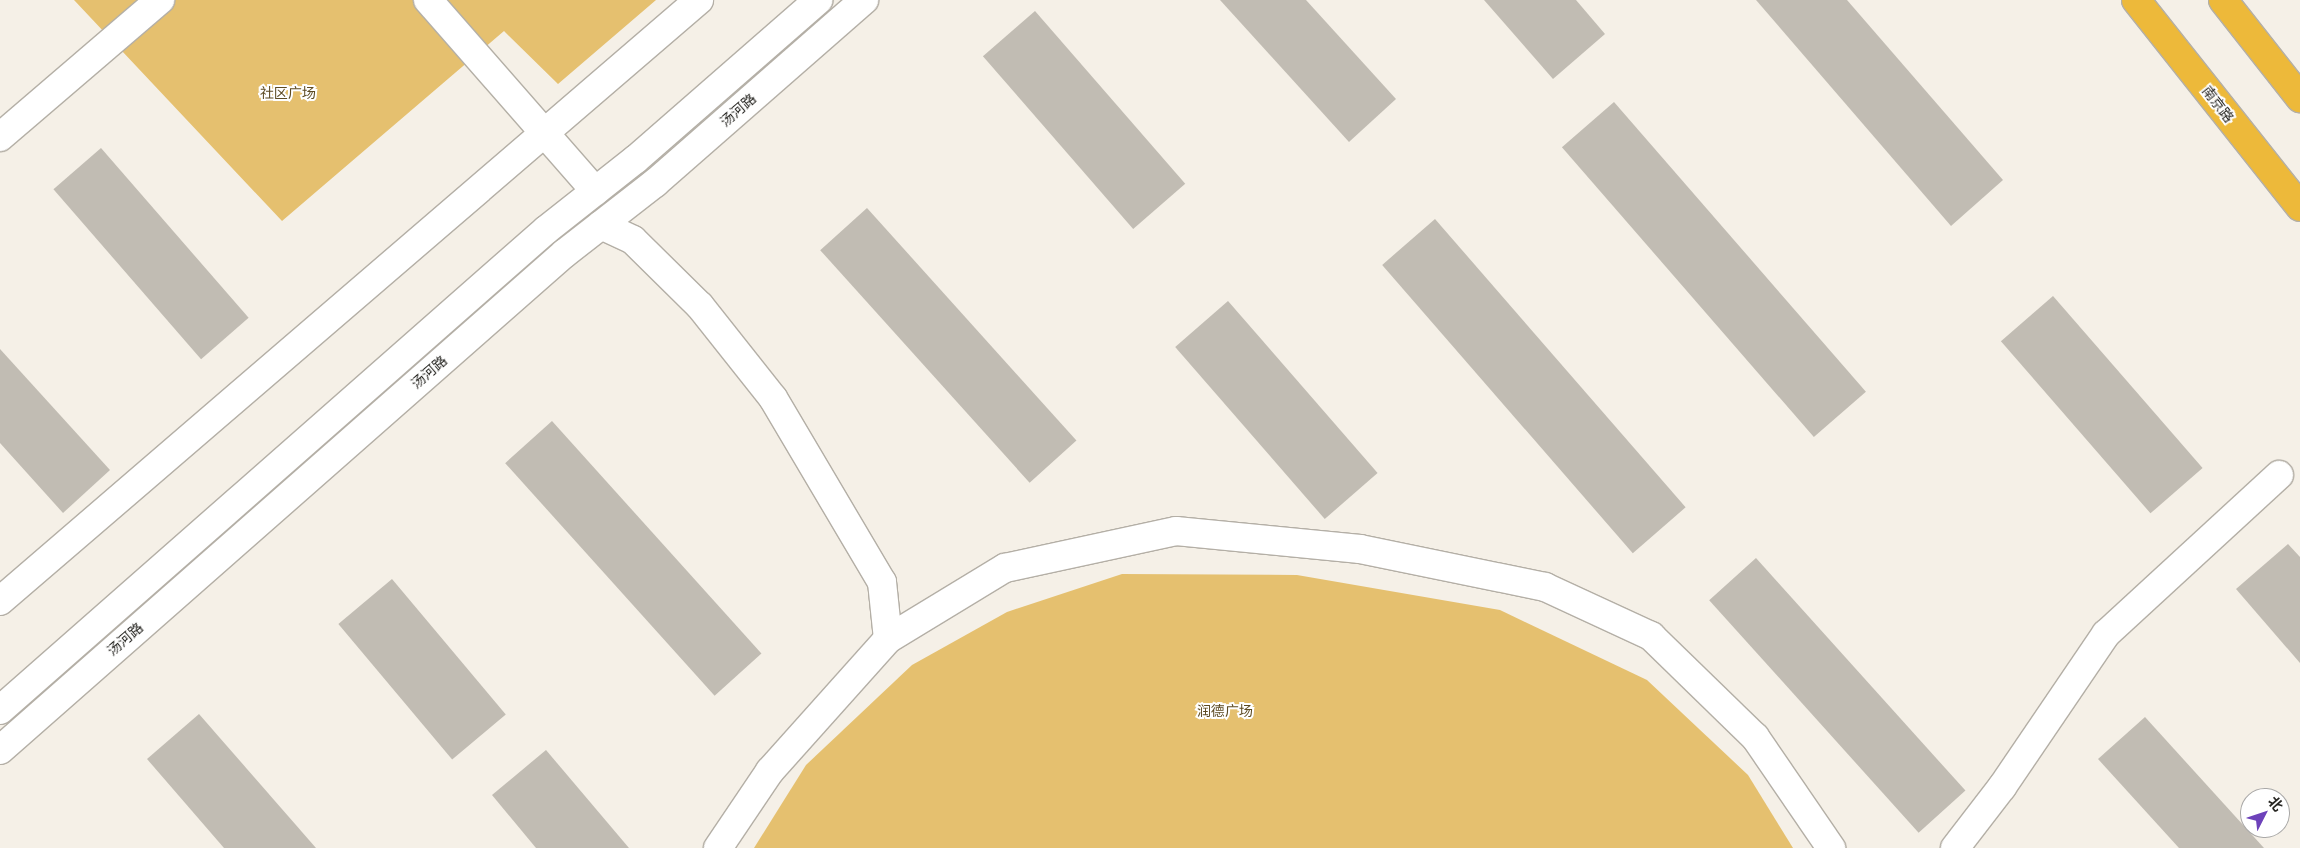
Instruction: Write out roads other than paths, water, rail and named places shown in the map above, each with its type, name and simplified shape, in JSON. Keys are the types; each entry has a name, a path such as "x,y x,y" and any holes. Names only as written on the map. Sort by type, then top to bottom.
{"highway":[{"name":"南京路","path":"2136,0 2300,208"},
{"path":"2223,0 2300,98"}],"street":[{"path":"0,137 160,0"},
{"path":"428,0 595,192"},
{"path":"0,601 698,0"},
{"path":"0,710 538,237 595,192 818,0"},
{"name":"汤河路","path":"0,750 528,285 655,183 864,0"},
{"path":"601,225 633,240 700,306 773,398 882,582 888,639"},
{"path":"1955,848 2002,788 2106,634 2280,475"},
{"path":"718,848 770,771 888,639 1005,568 1176,531 1360,549 1545,587 1651,636 1755,737 1830,848"}],"park label":[{"name":"社区广场","path":"288,93"},
{"name":"润德广场","path":"1225,711"}]}
